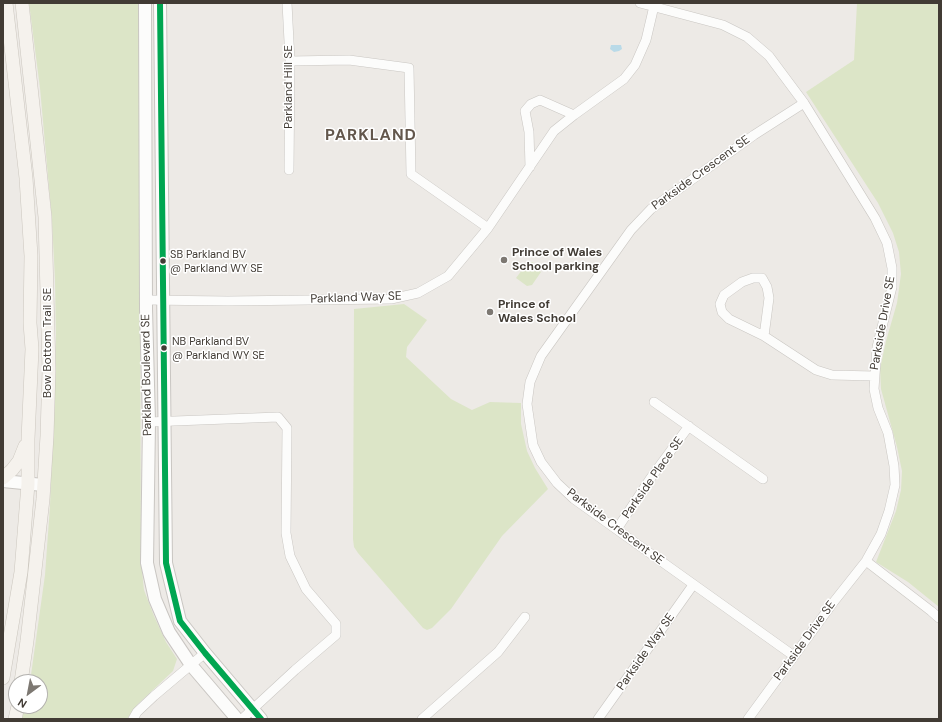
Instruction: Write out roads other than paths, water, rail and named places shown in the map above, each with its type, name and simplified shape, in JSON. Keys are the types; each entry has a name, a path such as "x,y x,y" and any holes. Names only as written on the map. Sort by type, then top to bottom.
{"main road":[{"name":"Bow Bottom Trail SE","path":"3,678 20,572 28,484 28,439 32,349 30,323 30,256 26,178 6,3"},
{"name":"Bow Bottom Trail SE","path":"22,3 45,217 49,370 44,484 28,641 22,674"},
{"path":"3,478 19,461 28,439"}],"street":[{"name":"Parkland Boulevard SE","path":"145,3 146,300 149,422 147,563 155,599 169,632 191,665 237,719"},
{"name":"Parkland Boulevard SE","path":"160,3 166,563 180,621 261,719"},
{"name":"Parkland Hill SE","path":"287,3 290,61 289,170"},
{"name":"Parkside Drive SE","path":"640,3 723,25 747,37 769,56 804,103 875,218 887,244 892,268 892,287 877,347 874,376 874,389 878,408 888,433 894,466 895,485 889,511 881,534 866,561 832,604 748,719"},
{"name":"Parkland Way SE","path":"146,300 374,300 406,297 418,293 448,276 488,228 554,131 624,79 631,70 646,40 654,6"},
{"path":"290,61 349,60 409,68 411,174 488,228"},
{"path":"530,167 529,132 525,111 531,104 540,100 574,115"},
{"name":"Parkside Crescent SE","path":"794,656 693,585 574,498 557,483 541,462 533,444 527,404 530,382 541,356 631,230 651,209 754,135 804,103"},
{"path":"764,336 769,298 768,287 762,278 752,278 742,282 724,295 720,304 722,312 729,319 764,336 816,370 832,375 874,376"},
{"name":"Parkside Place SE","path":"654,402 763,479"},
{"path":"149,422 278,416 287,428 286,533 290,556 306,589 336,624 336,635 242,719"},
{"name":"Parkside Place SE","path":"617,529 650,479 689,426"},
{"path":"3,481 44,484"},
{"path":"866,561 939,618"},
{"name":"Parkside Way SE","path":"598,719 693,585"},
{"path":"422,719 498,652 525,617"},
{"path":"133,719 137,712 154,696 205,653"}],"water":[{"path":"611,45 621,45 622,49 614,52 610,49"}],"place":[{"name":"Prince of Wales School parking","path":"504,260"},
{"name":"SB Parkland BV @ Parkland WY SE","path":"163,261"},
{"name":"Prince of Wales School","path":"490,312"},
{"name":"NB Parkland BV @ Parkland WY SE","path":"164,348"}],"district":[{"name":"PARKLAND","path":"371,136"}]}
